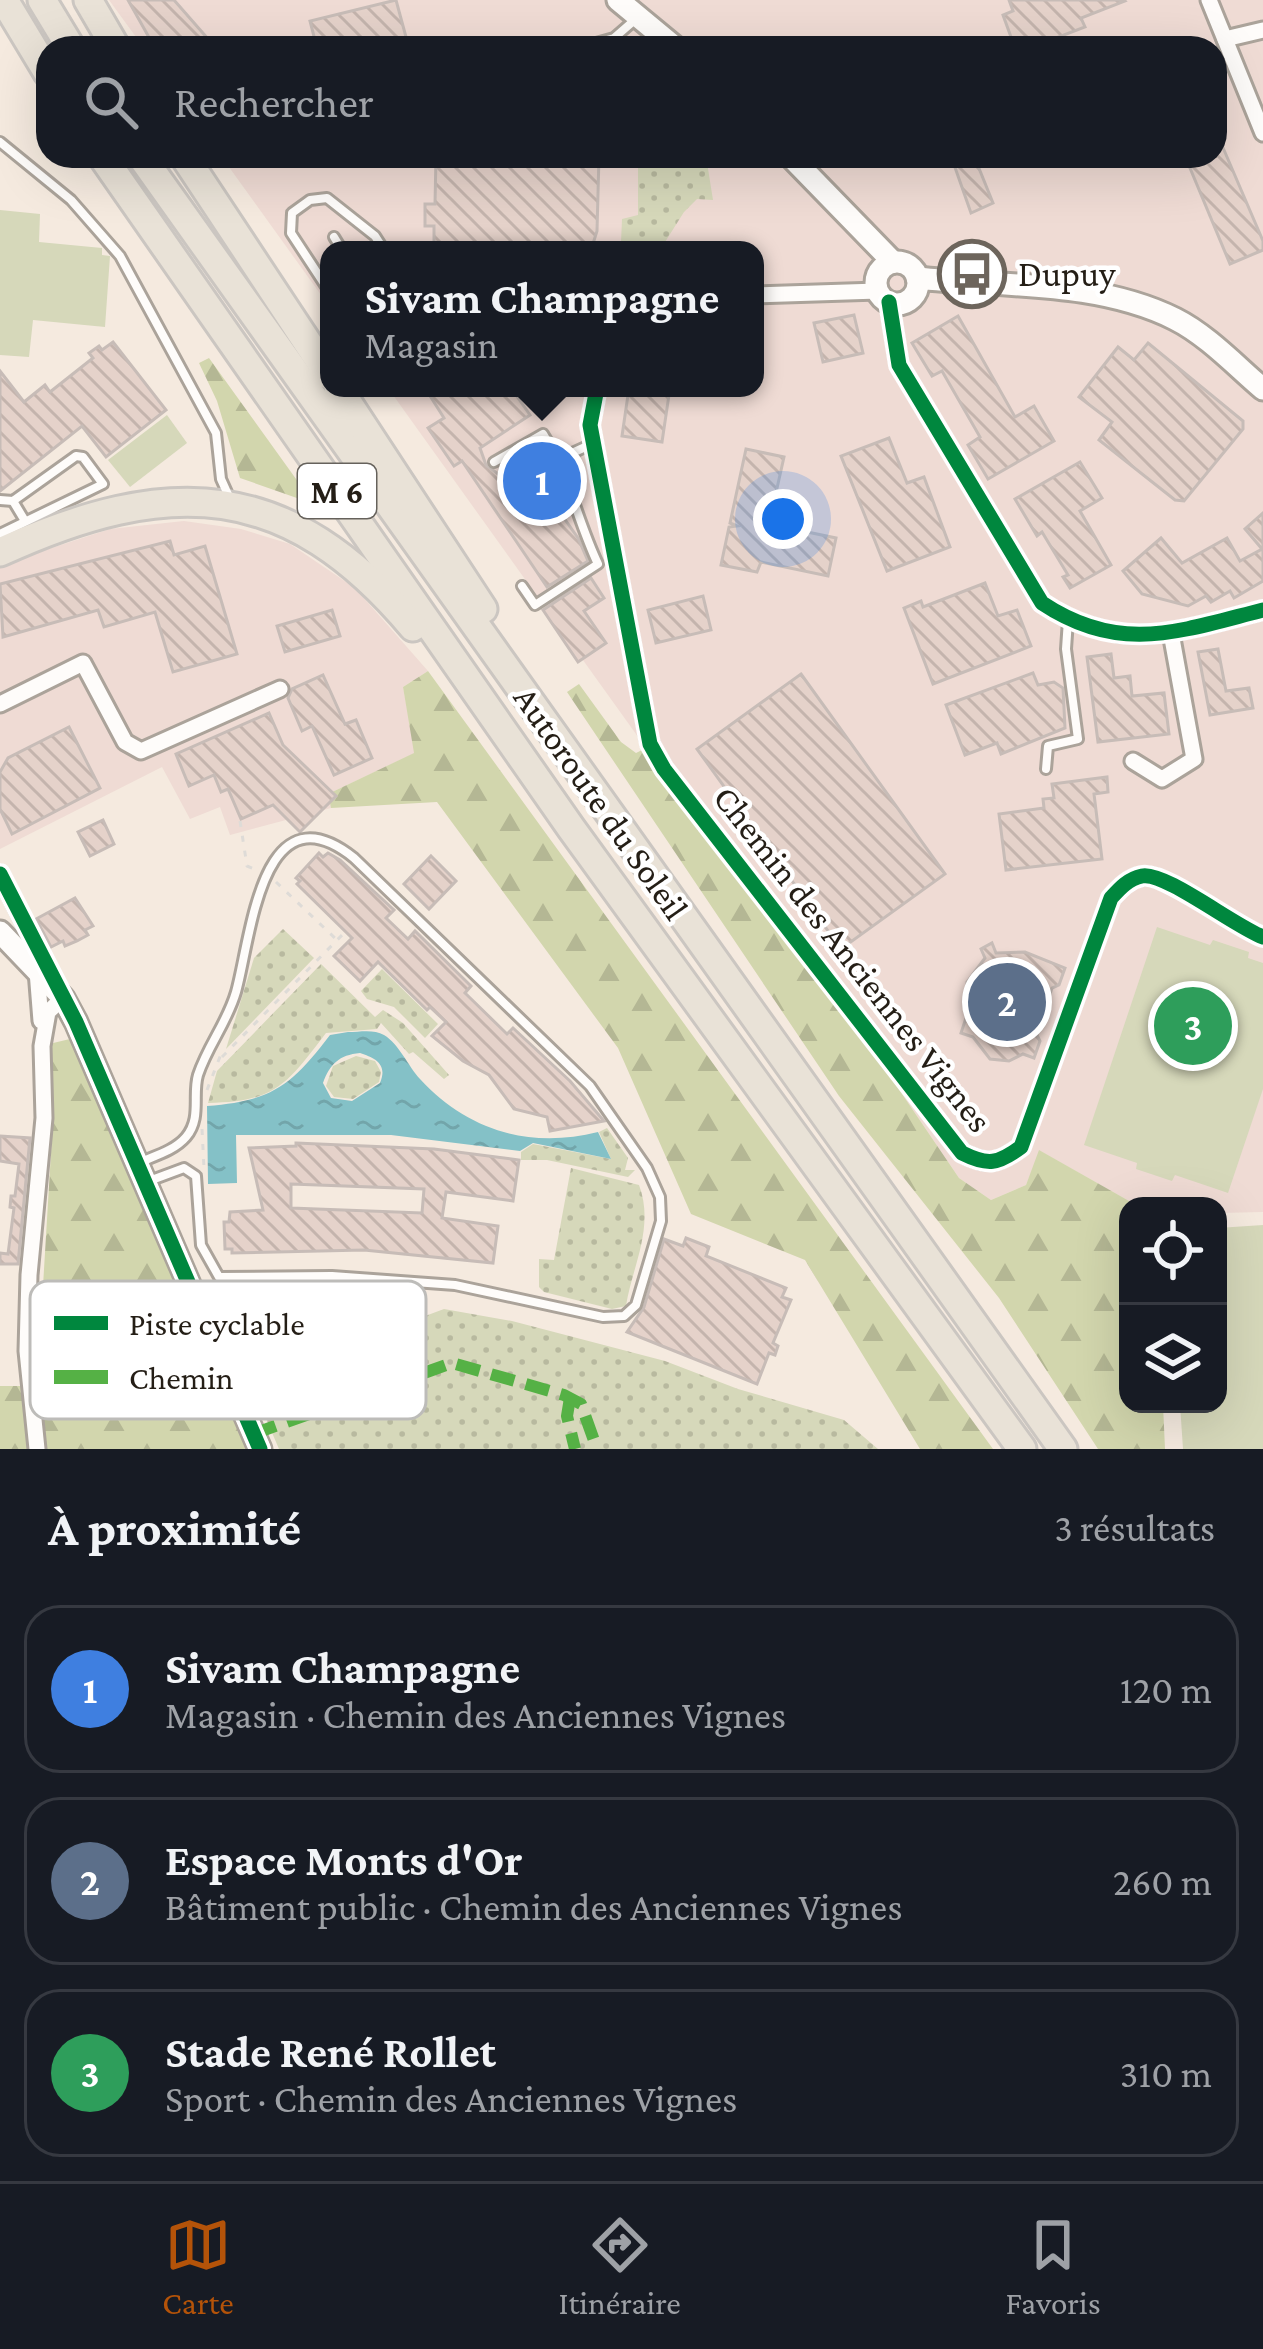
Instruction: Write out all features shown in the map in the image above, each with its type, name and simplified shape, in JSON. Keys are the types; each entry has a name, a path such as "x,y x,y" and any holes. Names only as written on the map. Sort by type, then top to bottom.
{"highway":[{"path":"4,0 36,53"},
{"path":"42,0 64,36"},
{"path":"88,0 109,36"},
{"name":"Autoroute du Soleil","path":"110,168 571,828 1022,1449"},
{"name":"Autoroute du Soleil","path":"150,168 1063,1449"},
{"path":"178,168 320,363"},
{"path":"344,397 489,618 574,762"},
{"path":"0,552 107,512 162,502 234,505 282,520 314,536 367,576 571,828"}],"street":[{"path":"618,0 661,36"},
{"path":"1209,0 1224,36"},
{"path":"1227,39 1263,30"},
{"path":"1227,44 1263,133"},
{"path":"801,168 856,228 896,285 892,343 898,365 1042,603 1068,620 1122,636 1171,633 1263,610"},
{"path":"764,294 896,285 1053,288 1116,298 1177,320 1263,389"},
{"name":"Chemin des Anciennes Vignes","path":"595,397 590,425 650,744 664,769 962,1153 986,1165 1004,1160 1021,1147 1111,898 1124,884 1145,874 1168,880 1218,916 1263,938"},
{"path":"1133,761 1162,779 1194,759 1171,633"},
{"path":"0,704 82,663 125,742 140,751 280,689"},
{"path":"0,875 62,998 188,1281"},
{"path":"0,932 62,998"},
{"path":"30,1373 28,1297 44,1118 37,970"},
{"path":"42,1046 48,1012 62,998"},
{"path":"34,1419 37,1449"},
{"path":"247,1419 260,1449"}],"lane":[{"path":"616,36 638,17"},
{"path":"0,142 71,200 120,256 216,433 223,486 234,505"},
{"path":"178,168 320,380"},
{"path":"320,277 291,233 292,213 310,200 327,198 377,241"},
{"path":"334,237 336,241"},
{"path":"331,397 456,583 486,619"},
{"path":"494,462 543,434 559,459 598,565"},
{"path":"559,459 594,443"},
{"path":"0,500 13,501 76,456 83,457 104,484 0,534"},
{"path":"13,501 26,521"},
{"path":"522,586 535,605 615,558"},
{"path":"1046,769 1048,746 1078,739 1066,649 1068,620"},
{"path":"141,1173 187,1136 194,1122 196,1082 236,993 269,865 290,845 326,841 354,858 590,1086 647,1168 661,1197 661,1221 636,1305 624,1316 603,1317 464,1286 426,1283"},
{"path":"141,1173 176,1169 191,1170 196,1176 201,1245 219,1276 398,1281"}],"path":[{"path":"240,821 247,866 260,872"},
{"path":"266,892 271,877 337,940"},
{"path":"220,1057 349,929"},
{"path":"204,1104 228,1036"},
{"path":"202,1116 204,1169"}],"shaded area":[{"path":"109,0 1263,0 1263,1212 1227,1213 1227,1197 1122,1197 1040,1151 1026,1185 991,1200 959,1178 858,1029 646,748 394,397 764,397 764,241 320,241 320,294 230,168 1227,168 1227,36 135,36"},
{"path":"184,521 241,529 290,544 355,588 428,671 403,687 415,753 328,794 331,808 230,835 220,807 190,819 162,767 0,849 0,525 24,557 110,529"}],"green space":[{"path":"638,168 708,168 713,200 697,199 666,241 621,241 622,219 638,215"},
{"path":"0,210 40,214 39,242 102,248 102,255 110,256 105,327 33,320 29,357 0,355"},
{"path":"209,358 314,504 240,478 217,401 199,363"},
{"path":"167,415 187,443 130,487 108,460"},
{"path":"428,671 993,1449 920,1449 805,1260 691,1214 618,1048 437,802 331,808 328,794 414,753 403,687"},
{"path":"579,684 621,742 636,753 646,748 858,1029 959,1178 991,1200 1026,1185 1039,1150 1122,1197 1119,1413 1163,1413 1165,1449 1098,1449 999,1298 839,1096 567,692"},
{"path":"1157,927 1249,952 1248,958 1263,963 1263,1089 1228,1193 1175,1175 1172,1181 1136,1169 1137,1163 1084,1145"},
{"path":"283,929 314,958 226,1049 254,958"},
{"path":"321,964 375,1017 383,1010 403,1023 449,1075 444,1079 413,1052 409,1054 381,1023 377,1029 326,1033 289,1077 265,1094 208,1103 217,1071"},
{"path":"382,969 438,1024 425,1038 394,1007 367,999 361,991"},
{"path":"74,1038 177,1281 43,1281 52,1136 49,1044"},
{"path":"356,1056 375,1061 381,1072 379,1082 353,1099 334,1097 326,1086 333,1066"},
{"path":"607,1128 628,1158 625,1170 635,1170 628,1177 547,1160 521,1160 521,1152 533,1144 611,1159 599,1132"},
{"path":"571,1168 639,1185 644,1231 626,1306 612,1309 539,1287 539,1259 554,1260"},
{"path":"1263,1225 1263,1449 1183,1449 1181,1413 1227,1413 1227,1227"},
{"path":"444,1309 512,1321 665,1361 738,1389 844,1420 878,1449 279,1449 266,1419 426,1419 426,1316"},
{"path":"0,1386 30,1386 30,1419 235,1419 248,1449 0,1449"}],"water":[{"path":"380,1033 420,1079 458,1112 524,1136 573,1137 598,1132 611,1159 533,1143 520,1151 391,1135 236,1135 237,1183 208,1184 207,1106 248,1100 278,1088 330,1035","holes":["360,1053 381,1066 380,1083 352,1101 331,1098 323,1083 332,1066"]}],"building":[{"path":"128,0 174,0 206,36 148,36"},
{"path":"396,0 406,36 314,36 310,21"},
{"path":"1009,0 1125,1 1081,18 1085,27 1061,36 1011,36 1003,15 1013,11"},
{"path":"1227,157 1263,241 1263,250 1230,264 1190,168 1227,168"},
{"path":"436,168 599,168 594,241 434,241 434,226 425,226 425,204 435,204"},
{"path":"955,168 979,168 993,203 971,213"},
{"path":"854,315 863,353 823,362 814,323"},
{"path":"958,316 1015,417 1034,406 1054,441 988,479 968,445 980,437 942,371 932,376 912,343"},
{"path":"113,342 166,410 106,457 82,426 0,491 0,371 24,402 45,385 50,392 93,358 89,353"},
{"path":"1148,343 1243,421 1243,429 1184,501 1175,500 1099,440 1112,422 1079,397 1118,347 1134,360"},
{"path":"431,397 517,397 530,415 480,448 486,465 498,474 536,449 559,486 547,494 588,561 547,587 462,461 454,466 428,428 444,418"},
{"path":"628,397 669,397 662,442 622,436"},
{"path":"889,438 907,483 924,477 950,547 887,571 841,456"},
{"path":"746,449 784,457 769,524 836,538 828,576 761,562 757,572 721,565 729,527 737,526 730,523"},
{"path":"1080,462 1102,498 1080,511 1111,565 1070,588 1063,577 1068,575 1042,532 1037,536 1015,499"},
{"path":"1263,513 1263,581 1234,598 1230,591 1211,602 1206,596 1188,606 1142,594 1123,571 1161,538 1182,563 1227,538 1240,561 1262,549 1245,529"},
{"path":"170,541 174,555 205,546 237,654 173,672 155,612 104,627 98,610 3,637 0,584"},
{"path":"591,578 604,598 584,611 606,643 578,662 543,610"},
{"path":"985,583 998,616 1017,610 1031,646 933,684 904,608 921,601 923,607"},
{"path":"703,596 711,630 656,643 648,610"},
{"path":"332,610 340,636 285,652 277,626"},
{"path":"1218,649 1226,691 1249,688 1253,708 1210,715 1198,652"},
{"path":"1111,654 1114,678 1130,676 1132,696 1164,693 1169,734 1098,742 1087,657"},
{"path":"1033,673 1038,685 1054,682 1063,688 1065,728 1001,754 997,743 965,755 946,705"},
{"path":"801,674 945,874 841,949 697,749"},
{"path":"323,675 345,724 356,720 372,758 334,775 312,726 302,731 288,698 292,689"},
{"path":"269,713 283,745 336,796 300,832 273,805 241,819 228,789 221,792 214,775 189,786 176,754"},
{"path":"69,727 100,788 12,834 0,809 0,772 8,758"},
{"path":"1107,777 1108,792 1094,794 1102,859 1006,870 999,814 1044,808 1043,799 1054,798 1052,784"},
{"path":"103,820 114,844 90,856 78,832"},
{"path":"319,853 340,860 394,910 386,918 408,939 415,931 471,986 465,993 507,1034 513,1028 570,1081 604,1121 550,1131 547,1117 514,1109 489,1075 432,1036 446,1022 378,962 360,981 334,956 352,938 297,884 296,878"},
{"path":"431,856 456,881 429,909 404,884"},
{"path":"75,898 93,926 77,941 51,947 36,919"},
{"path":"992,943 996,953 1025,952 1065,968 1059,985 1052,988 1034,1058 1023,1054 1009,1061 990,1059 973,1037 961,1033 967,982 985,958 981,949"},
{"path":"0,1136 30,1138 18,1264 0,1264 0,1253 8,1254 14,1208 10,1207 11,1196 15,1196 19,1164 0,1161"},
{"path":"249,1148 434,1149 519,1160 513,1201 446,1192 442,1218 498,1226 493,1263 364,1250 232,1253 225,1249 224,1222 229,1222 230,1212 263,1210","holes":["291,1184 424,1189 422,1213 291,1208"]},
{"path":"686,1238 709,1247 706,1256 786,1288 782,1297 791,1300 773,1343 778,1346 775,1355 769,1353 757,1384 627,1332 644,1307 664,1239 683,1246"}],"marked path":[{"path":"426,1372 452,1363 564,1395 581,1404 597,1449"},
{"path":"570,1398 567,1416 575,1449"},
{"path":"253,1434 295,1419"}],"cycle path":[{"path":"889,302 899,365 1042,603 1070,619 1124,634 1177,631 1263,610"},
{"path":"595,397 590,425 650,744 664,769 962,1153 993,1161 1021,1147 1111,898 1128,882 1142,876 1166,882 1263,937"},
{"path":"0,874 76,1022 188,1281"},
{"path":"247,1419 260,1449"}],"place":[{"name":"Dupuy","path":"972,274"},
{"name":"Sivam Champagne","path":"542,481"},
{"name":"Espace Monts d'Or","path":"1007,1002"},
{"name":"Stade René Rollet","path":"1193,1026"}]}
